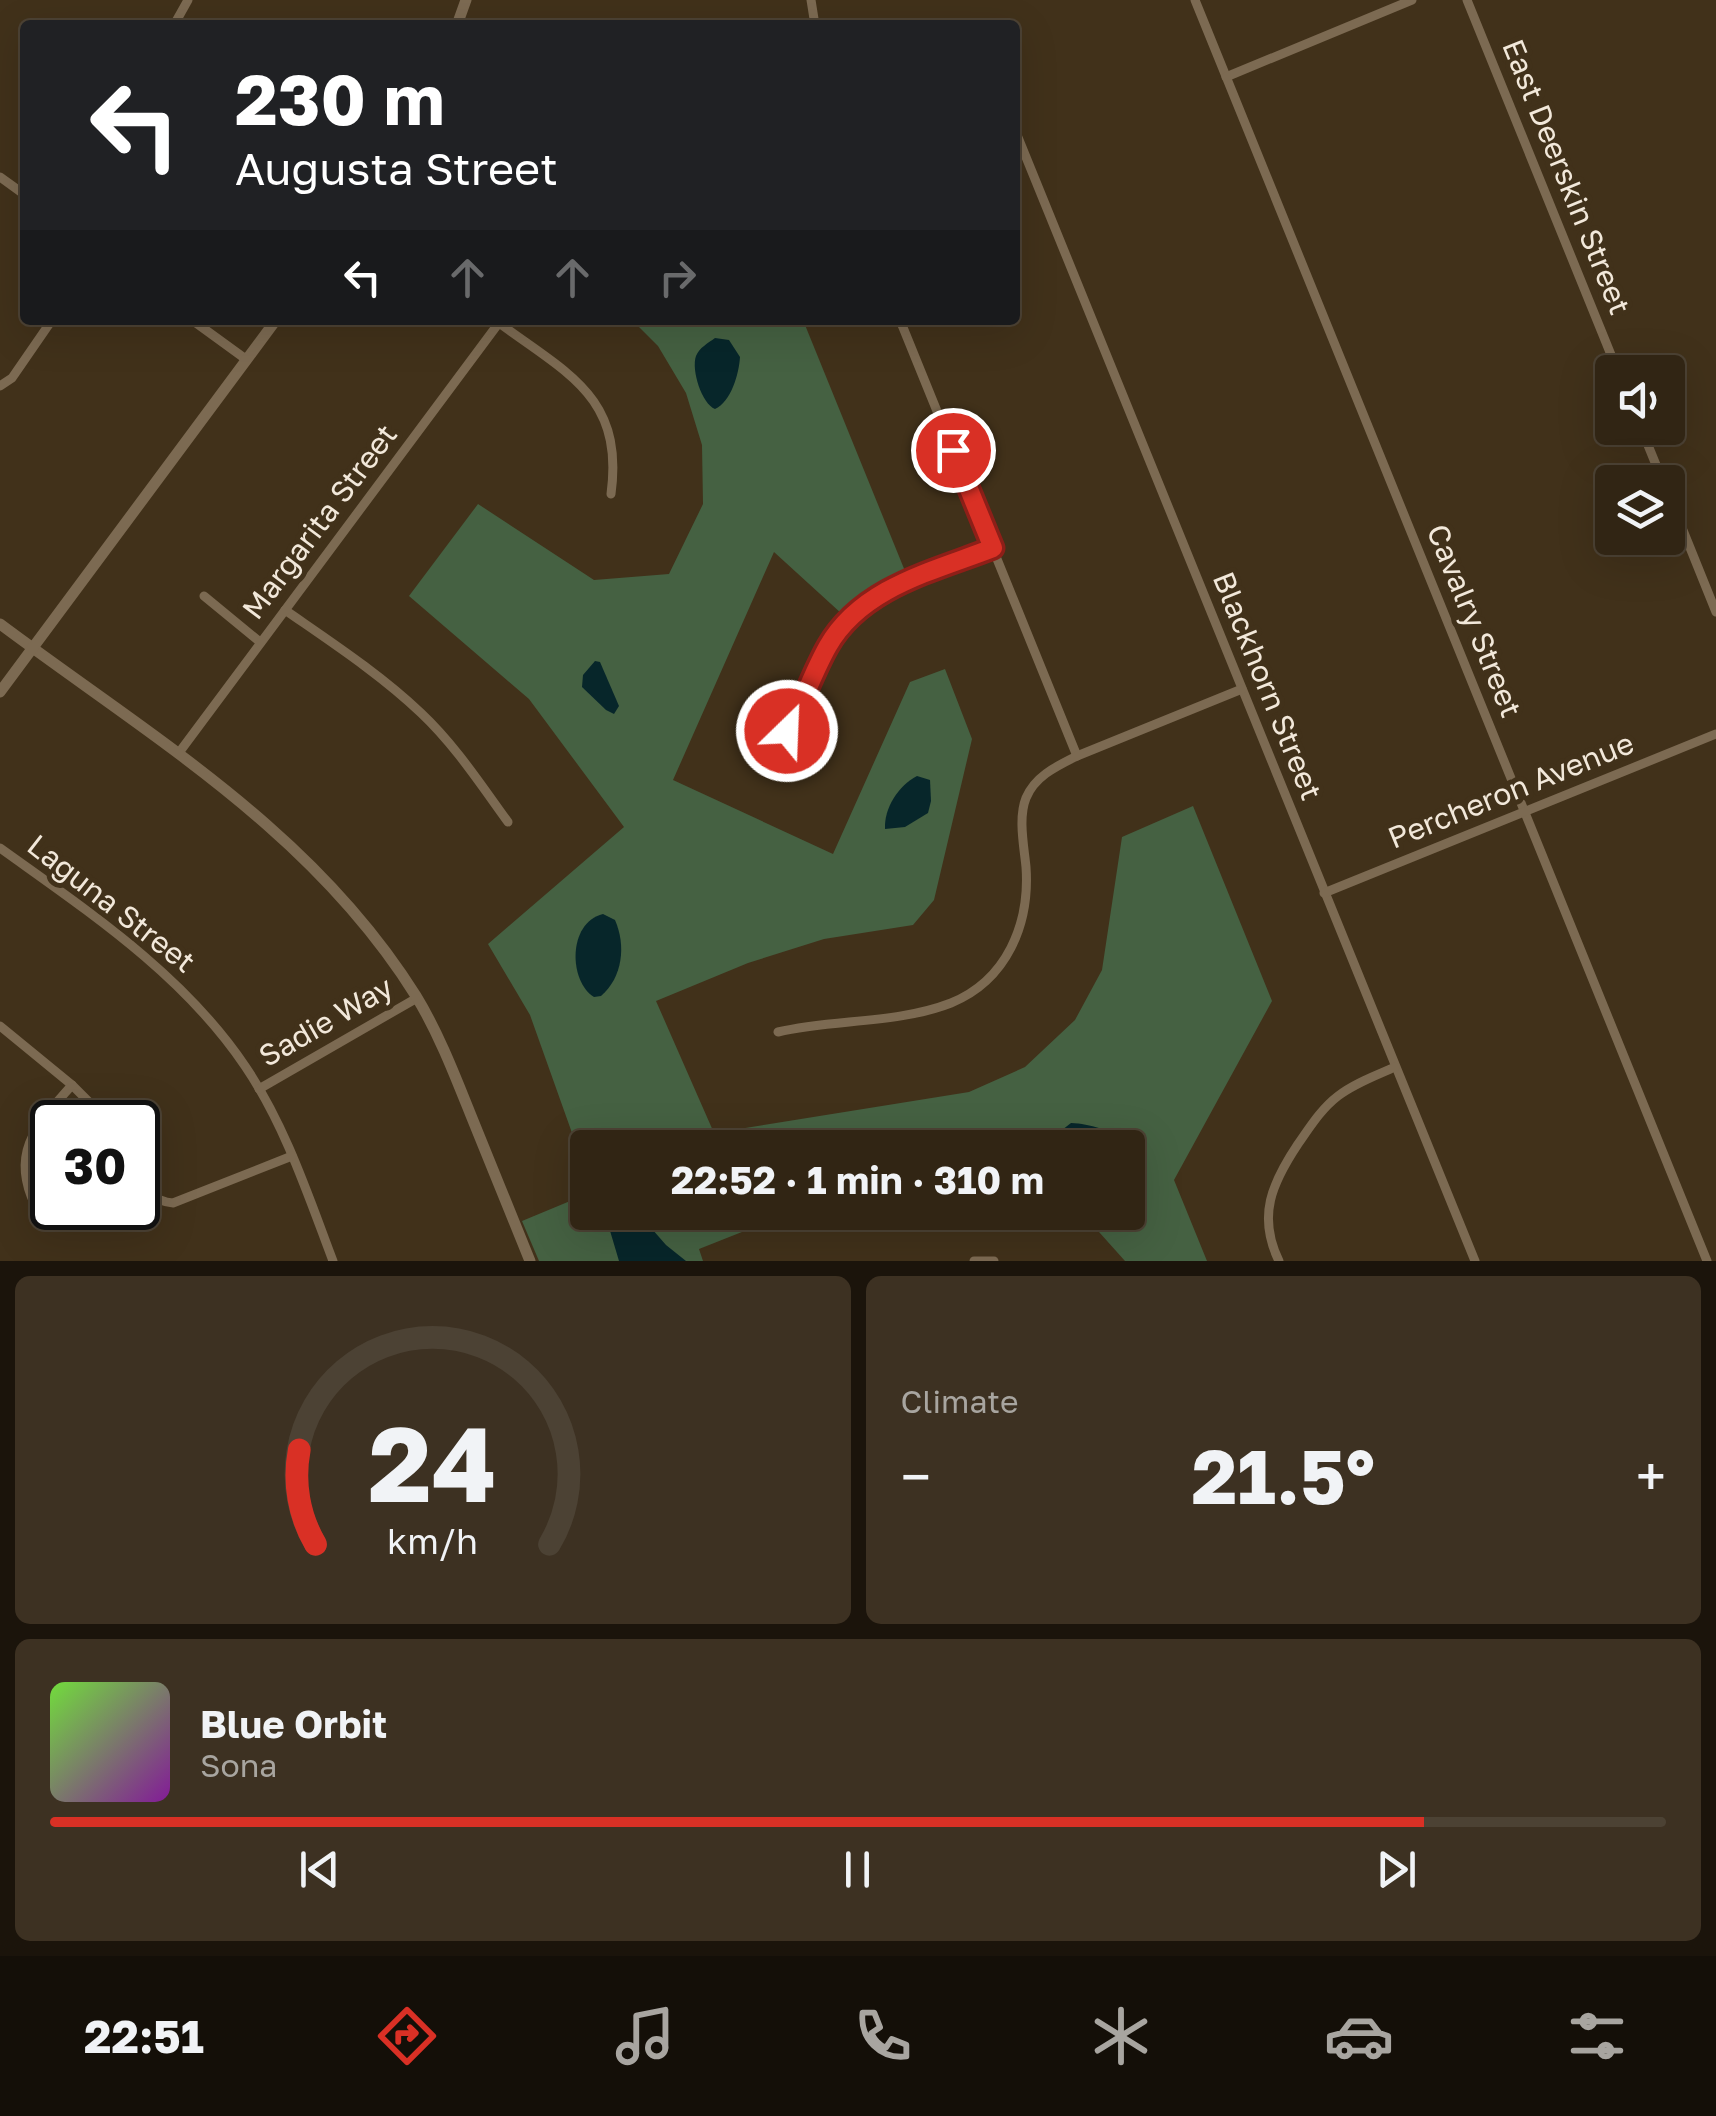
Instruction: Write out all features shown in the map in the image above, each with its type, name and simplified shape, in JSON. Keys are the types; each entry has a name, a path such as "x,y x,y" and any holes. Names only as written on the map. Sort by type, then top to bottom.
{"street":[{"name":"Cavalry Street","path":"1195,0 1707,1261"},
{"path":"1226,76 1412,0"},
{"name":"East Deerskin Street","path":"1466,0 1611,355"},
{"name":"Blackhorn Street","path":"1020,142 1475,1261"},
{"path":"0,386 12,378 49,325"},
{"path":"199,325 246,360"},
{"path":"0,692 272,325"},
{"name":"Margarita Street","path":"178,754 497,325"},
{"path":"505,325 564,370 599,407 613,444 610,494"},
{"path":"902,325 1077,756"},
{"path":"1685,535 1716,612"},
{"path":"787,731 830,641 862,605 900,584 993,548"},
{"path":"204,596 260,642"},
{"path":"284,610 422,714 454,749 508,822"},
{"path":"0,624 237,799 329,881 359,914 417,998 453,1071 530,1261"},
{"path":"778,1032 928,1010 953,1002 989,978 1006,959 1023,921 1026,797 1044,775 1077,756 1242,690"},
{"name":"Percheron Avenue","path":"1324,893 1716,734"},
{"name":"Laguna Street","path":"0,848 164,972 209,1018 259,1089 292,1156 333,1261"},
{"name":"Sadie Way","path":"259,1089 417,998"},
{"path":"0,1026 87,1100"},
{"path":"1279,1261 1267,1223 1273,1187 1281,1170 1326,1107 1362,1081 1395,1068"},
{"path":"60,1100 72,1085"},
{"path":"30,1137 24,1174 30,1191"},
{"path":"160,1201 172,1204 292,1156"},
{"path":"974,1261 994,1261"}],"green space":[{"path":"637,325 805,325 907,576 869,594 842,614 774,552 673,780 833,854 910,682 945,669 972,739 934,900 913,925 824,939 748,963 656,1001 713,1130 571,1130 530,1015 488,944 624,827 529,699 409,596 478,504 594,580 669,574 703,504 702,445 686,393 658,346"},
{"path":"1193,806 1272,1001 1174,1180 1207,1261 1125,1261 1097,1230 1145,1230 1145,1130 733,1130 969,1092 1025,1067 1075,1020 1102,970 1122,837"},
{"path":"570,1201 570,1230 747,1230 699,1249 703,1261 539,1261 522,1221"}],"water":[{"path":"715,338 729,340 740,357 730,394 715,409 702,394 695,362 699,351"},
{"path":"595,661 600,662 619,706 614,714 582,687 583,675"},
{"path":"917,776 930,780 928,813 905,827 885,829 894,798"},
{"path":"603,914 615,920 621,940 620,960 614,980 601,996 594,997 580,979 576,953 583,929"},
{"path":"1071,1123 1102,1130 1062,1130"},
{"path":"610,1230 653,1230 686,1261 619,1261"}],"route":[{"path":"787,731 830,641 862,605 900,584 993,548 953,450"}]}
